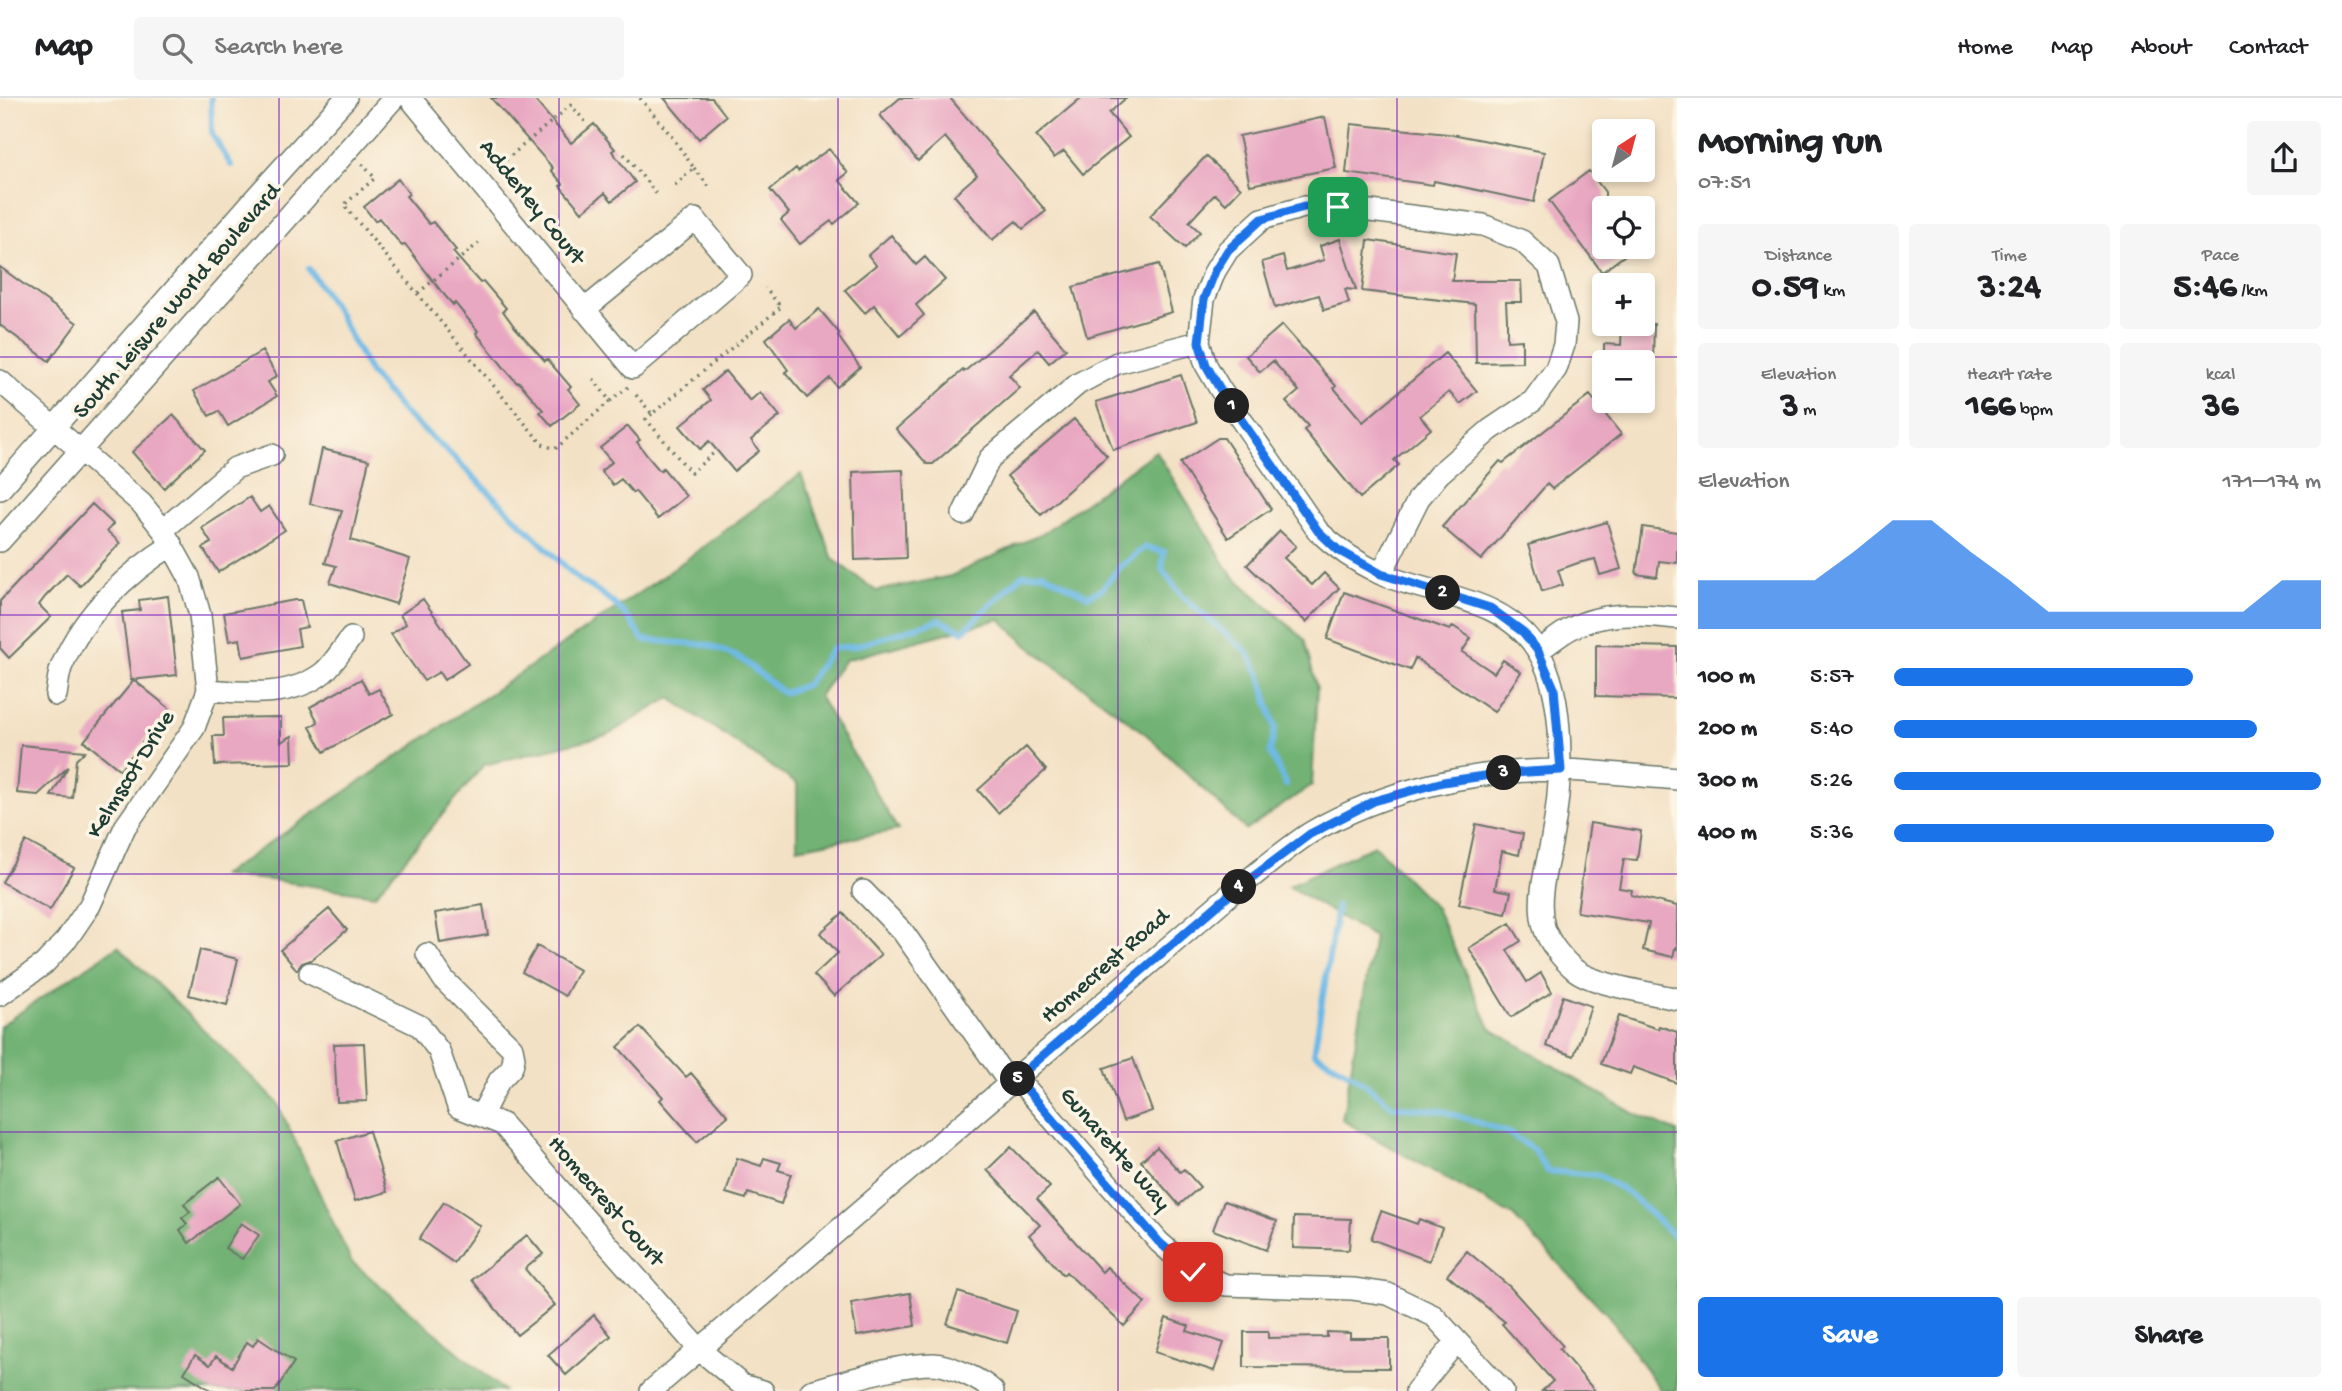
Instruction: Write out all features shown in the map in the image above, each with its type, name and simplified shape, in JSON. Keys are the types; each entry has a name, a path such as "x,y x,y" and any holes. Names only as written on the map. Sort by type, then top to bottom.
{"street":[{"name":"South Leisure World Boulevard","path":"0,489 346,98"},
{"name":"South Leisure World Boulevard","path":"0,541 394,98"},
{"name":"Adderley Court","path":"410,98 584,310 633,368 741,275 695,219 584,310"},
{"path":"1381,574 1419,498 1439,474 1490,430 1533,401 1556,369 1564,345 1566,322 1549,266 1522,241 1483,225 1338,207 1304,207 1262,219 1228,250 1215,271 1204,299 1199,342 1206,365 1318,531 1338,550 1381,574 1490,608 1523,632 1538,651 1554,688 1561,770 1541,891 1544,927 1551,943 1575,970 1591,978 1677,999"},
{"path":"963,514 990,458 1078,384 1117,363 1199,342"},
{"name":"Kelmscot Drive","path":"0,381 142,504 168,538 189,577 200,615 208,690 194,728 125,827 90,905 67,939 44,964 0,995"},
{"path":"56,695 62,665 83,626 120,583 156,555 168,538 235,468 272,456"},
{"path":"1538,651 1571,629 1607,616 1653,615 1677,618"},
{"path":"208,690 248,694 293,688 324,672 351,638"},
{"name":"Homecrest Road","path":"651,1391 1234,891 1310,834 1374,801 1443,782 1497,774 1561,770 1677,779"},
{"name":"Gunarette Way","path":"863,891 903,932 1014,1081 1159,1242 1193,1272 1226,1286 1353,1289 1388,1294 1434,1317 1503,1391"},
{"path":"427,954 444,980 512,1048 512,1067 499,1081 481,1116"},
{"name":"Homecrest Court","path":"310,973 420,1026 439,1051 458,1107 502,1124 700,1350 741,1385 763,1391"},
{"path":"1416,1391 1457,1341"},
{"path":"811,1391 897,1369 936,1364 984,1382 993,1391"}],"path":[{"path":"640,98 710,188"},
{"path":"480,182 571,105 588,125"},
{"path":"624,154 659,197"},
{"path":"359,161 375,178 344,205 534,435 548,448 555,449 629,386"},
{"path":"674,184 694,169"},
{"path":"418,292 480,242"},
{"path":"716,451 691,473 646,419 781,307 765,288"},
{"path":"592,377 610,401"},
{"path":"636,395 652,414"}],"green space":[{"path":"1156,451 1231,574 1304,639 1317,689 1312,785 1246,830 1147,735 1027,645 1000,619 845,660 819,696 898,830 797,848 797,784 670,698 607,735 484,765 375,895 271,880 221,876 668,573 801,474 833,559 876,591 951,576 1043,533"},
{"path":"1374,845 1436,908 1490,1028 1633,1113 1677,1132 1677,1391 1661,1391 1608,1315 1513,1216 1342,1120 1374,937 1288,886"},
{"path":"118,946 277,1102 351,1261 504,1391 0,1391 0,1026"}],"building":[{"path":"491,98 533,98 571,143 594,124 615,149 612,151 635,182 612,201 605,193 582,212 560,186 563,184 551,170 553,168"},
{"path":"664,98 712,98 726,116 699,139"},
{"path":"900,98 950,98 1046,211 1023,229 1016,221 992,240 954,195 977,175 945,137 918,161 880,115"},
{"path":"1081,98 1126,98 1109,113 1129,137 1083,174 1064,151 1054,158 1036,136"},
{"path":"1325,117 1336,168 1250,185 1239,136"},
{"path":"1351,124 1457,135 1544,152 1534,202 1434,181 1433,185 1346,173"},
{"path":"829,149 848,173 839,180 859,203 834,224 831,221 800,244 781,220 789,213 770,190 796,168 798,171"},
{"path":"1206,156 1241,188 1226,204 1215,194 1189,222 1200,232 1185,248 1150,216"},
{"path":"1589,171 1592,182 1597,182 1605,192 1605,196 1592,196 1592,259 1549,201"},
{"path":"398,179 409,194 406,196 429,224 433,222 456,250 453,252 506,308 503,311 514,326 571,387 568,389 580,404 552,426 540,412 543,410 506,370 476,333 478,331 455,303 453,305 441,291 405,244 402,246 379,218 375,221 364,207"},
{"path":"891,235 916,265 925,257 945,280 916,305 924,315 900,336 874,305 865,313 845,290 876,265 868,255"},
{"path":"1340,239 1356,290 1345,289 1349,303 1324,310 1319,295 1275,308 1262,262 1283,256 1287,271 1324,260 1320,246"},
{"path":"1368,240 1456,253 1452,281 1521,281 1522,302 1506,302 1507,341 1522,340 1522,362 1476,363 1475,304 1362,291"},
{"path":"1592,259 1620,259 1602,272"},
{"path":"1159,264 1172,312 1087,337 1073,287"},
{"path":"0,267 77,323 49,361 0,325"},
{"path":"819,309 840,334 838,336 860,367 837,387 830,378 807,398 785,372 788,370 766,339 789,319 796,328"},
{"path":"1034,312 1066,349 1049,363 1038,350 1009,375 1020,388 933,464 927,464 896,429"},
{"path":"1282,325 1336,386 1334,388 1363,422 1445,353 1477,391 1460,404 1449,392 1420,416 1431,429 1394,460 1399,465 1360,498 1304,430 1308,426 1286,402 1299,391 1273,361 1260,372 1246,356"},
{"path":"1621,336 1654,336 1653,350 1604,350 1604,344 1621,345"},
{"path":"262,351 277,376 268,382 277,396 228,426 219,411 209,416 194,391"},
{"path":"725,371 750,401 760,392 780,416 751,440 759,451 734,471 709,441 700,449 680,426 711,400 703,390"},
{"path":"1181,375 1197,422 1113,450 1096,402"},
{"path":"1590,395 1592,413 1604,413 1621,434 1552,489 1547,484 1481,560 1442,527 1500,461 1503,463"},
{"path":"173,415 205,450 164,488 132,452"},
{"path":"1074,419 1107,456 1041,515 1007,476"},
{"path":"628,426 640,440 637,442 648,457 660,471 663,468 686,496 658,519 635,491 633,493 621,479 613,485 601,471 612,462 600,448"},
{"path":"1218,438 1224,438 1271,509 1228,538 1180,463"},
{"path":"322,449 369,460 351,540 410,559 396,604 330,583 336,566 325,563 342,511 310,504"},
{"path":"903,470 906,558 855,560 853,472"},
{"path":"250,497 260,512 269,506 285,530 218,572 203,548 211,543 202,528"},
{"path":"92,504 113,524 107,531 120,543 80,586 67,574 39,605 51,617 9,658 0,648 0,601"},
{"path":"1607,522 1621,569 1600,575 1595,559 1578,563 1558,570 1563,585 1542,591 1528,545"},
{"path":"1643,527 1677,532 1677,563 1659,561 1657,577 1636,574"},
{"path":"1280,531 1296,546 1284,558 1312,585 1324,573 1339,588 1306,622 1247,565"},
{"path":"1344,592 1450,630 1453,626 1471,638 1462,652 1494,673 1503,660 1521,672 1494,712 1415,658 1410,670 1327,639"},
{"path":"168,596 177,675 131,680 122,612 140,610 139,600"},
{"path":"423,599 468,664 444,680 439,672 424,681 391,634 406,624 400,615"},
{"path":"301,600 307,627 297,629 300,646 243,657 240,639 229,641 224,613"},
{"path":"1596,645 1677,647 1677,698 1596,696"},
{"path":"361,679 369,694 379,689 393,714 324,752 310,727 318,722 310,707"},
{"path":"134,680 170,709 120,770 84,741"},
{"path":"281,717 281,742 292,736 293,763 215,765 213,736 224,736 223,718"},
{"path":"21,745 85,751 76,760 72,798 51,796 68,767 38,795 17,793"},
{"path":"1026,747 1046,770 998,813 978,790"},
{"path":"1590,823 1641,831 1637,860 1624,859 1619,888 1632,890 1631,895 1677,906 1677,949 1675,948 1673,957 1643,950 1649,923 1577,912"},
{"path":"1476,824 1523,834 1519,855 1502,851 1495,889 1511,892 1506,914 1459,904"},
{"path":"26,841 74,868 50,910 2,882"},
{"path":"483,905 488,935 440,943 435,913"},
{"path":"329,909 347,930 311,960 302,963 297,970 280,950"},
{"path":"843,913 881,955 834,996 814,975 838,953 820,933"},
{"path":"1510,923 1521,941 1507,950 1527,982 1541,973 1552,992 1511,1017 1469,948"},
{"path":"537,946 579,970 565,996 522,972"},
{"path":"200,950 238,959 227,1005 189,995"},
{"path":"1563,996 1591,1006 1574,1056 1546,1046"},
{"path":"1619,1016 1658,1029 1659,1026 1677,1032 1677,1083 1633,1067 1630,1074 1601,1064"},
{"path":"640,1027 686,1077 691,1073 728,1116 697,1142 660,1100 663,1097 618,1047"},
{"path":"364,1043 367,1101 337,1102 334,1044"},
{"path":"1133,1058 1152,1111 1123,1121 1104,1068"},
{"path":"369,1131 387,1192 355,1201 337,1141"},
{"path":"1011,1147 1050,1187 1037,1199 1102,1272 1107,1267 1145,1303 1124,1326 1066,1272 1063,1275 1029,1235 1040,1225 987,1170"},
{"path":"1157,1147 1180,1172 1184,1169 1200,1187 1179,1205 1141,1161"},
{"path":"737,1158 761,1166 764,1158 781,1163 778,1170 791,1174 781,1204 748,1193 746,1199 726,1193"},
{"path":"219,1177 240,1204 189,1243 180,1230 187,1224 182,1218 190,1212 184,1204"},
{"path":"1224,1201 1277,1221 1266,1250 1213,1230"},
{"path":"444,1202 480,1226 454,1263 419,1239"},
{"path":"1381,1211 1417,1224 1419,1219 1442,1228 1429,1261 1371,1239"},
{"path":"1294,1217 1351,1219 1349,1250 1293,1248"},
{"path":"241,1223 259,1235 242,1259 225,1248"},
{"path":"527,1235 543,1254 525,1269 555,1305 517,1335 472,1280"},
{"path":"1467,1251 1510,1287 1563,1346 1559,1349 1595,1391 1542,1391 1553,1381 1502,1324 1505,1322 1447,1275"},
{"path":"958,1292 1017,1311 1007,1343 947,1324"},
{"path":"910,1293 915,1326 857,1336 851,1303"},
{"path":"594,1315 611,1336 566,1375 548,1355"},
{"path":"1166,1318 1189,1326 1187,1331 1224,1343 1214,1371 1155,1352"},
{"path":"1244,1332 1268,1332 1268,1338 1327,1337 1327,1332 1350,1333 1350,1338 1389,1338 1389,1368 1244,1367"},
{"path":"258,1338 294,1362 275,1391 212,1391 184,1373 195,1355 210,1365 216,1356 232,1367 247,1342 253,1346"}],"waterway":[{"path":"211,98 212,134 231,165"},
{"path":"309,269 337,311 370,373 403,412 447,451 579,580 616,605 643,640 708,645 740,658 783,693 806,685 833,648 856,646 939,620 963,631 1022,575 1043,573 1088,596 1102,589 1119,568 1145,547 1164,552 1162,569 1182,596 1248,653 1261,677 1275,728 1270,752 1286,785"},
{"path":"1337,906 1314,1053 1355,1076 1393,1106 1443,1111 1509,1133 1535,1151 1547,1171 1598,1175 1631,1195 1677,1239"}],"route":[{"path":"1193,1272 1159,1242 1017,1078 1234,891 1310,834 1374,801 1443,782 1497,774 1561,770 1554,688 1538,651 1523,632 1490,608 1381,574 1338,550 1318,531 1206,365 1199,342 1204,299 1215,271 1228,250 1262,219 1304,207 1338,207"}]}
